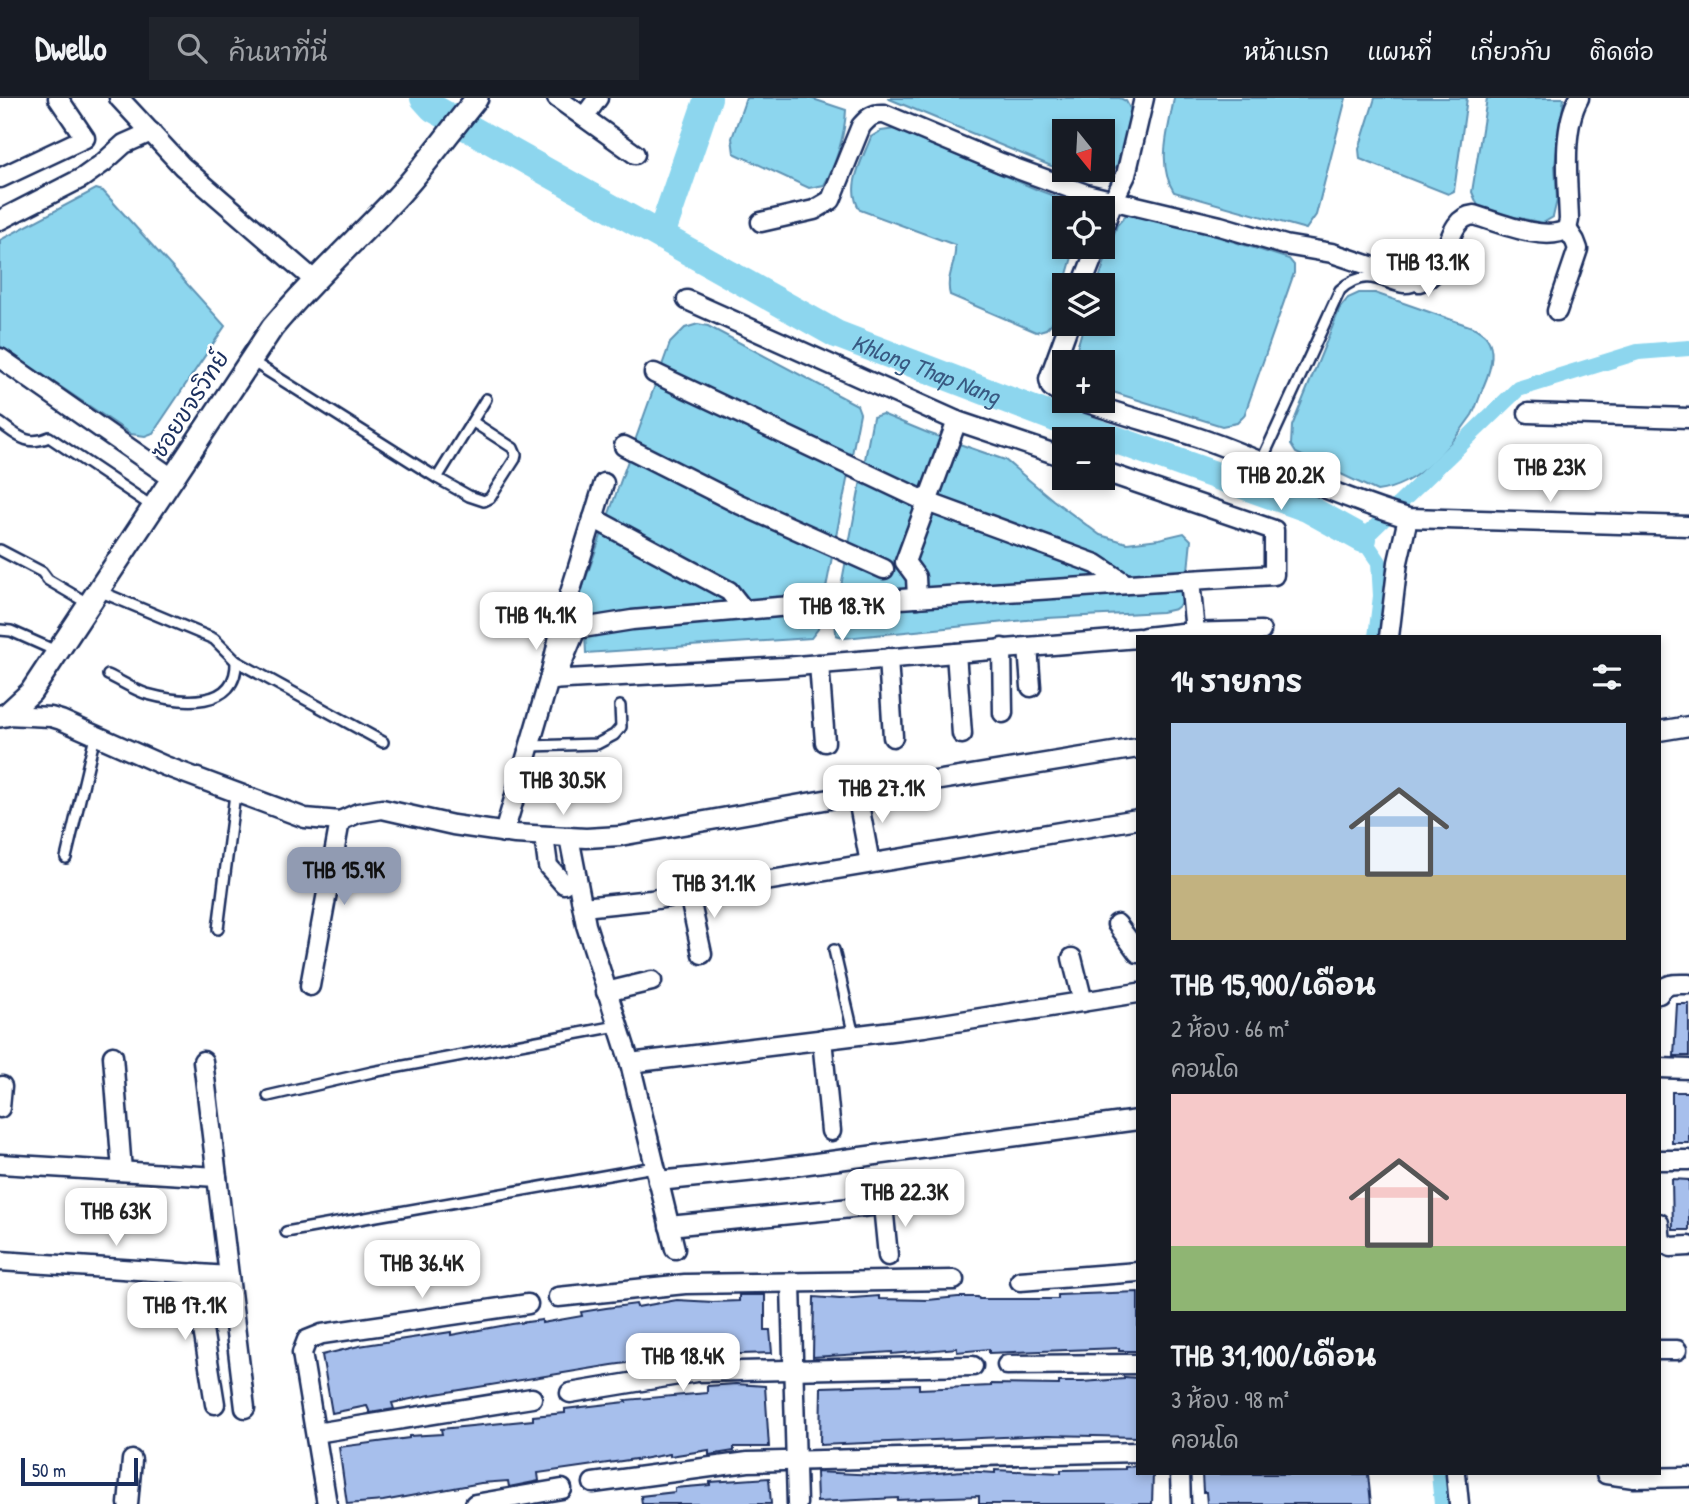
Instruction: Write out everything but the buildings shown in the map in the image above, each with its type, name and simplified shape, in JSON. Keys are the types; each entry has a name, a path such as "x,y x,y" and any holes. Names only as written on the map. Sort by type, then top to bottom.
{"street":[{"path":"0,178 85,138 58,98"},
{"path":"119,98 183,166 314,279"},
{"name":"ซอยขจรวิทย์","path":"3,715 31,692 272,328 314,279 395,199 477,98"},
{"path":"557,98 635,154"},
{"path":"584,117 598,98"},
{"path":"1115,197 1126,175 1144,98"},
{"path":"1115,201 1220,226 1285,245 1332,253 1419,282 1428,280 1435,274 1460,220 1467,216 1474,215 1543,235 1559,234 1567,229 1567,158 1571,118 1579,98"},
{"path":"761,222 814,210 831,200 861,126 868,117 876,113 1001,163 1095,196"},
{"path":"0,220 82,178 124,144 151,132"},
{"path":"1558,311 1578,249 1567,229"},
{"path":"687,300 957,421 1052,453"},
{"path":"0,358 172,478"},
{"path":"1052,371 1049,379 1052,388"},
{"path":"654,373 927,502 1096,564 1126,584"},
{"path":"1115,412 1216,444 1366,506 1408,518 1689,526"},
{"path":"1528,413 1689,418"},
{"path":"905,562 957,421"},
{"path":"624,446 739,504 884,569"},
{"path":"504,833 552,680 576,629 632,620 744,610 1274,575 1274,530 1115,475"},
{"path":"552,680 566,606 604,483"},
{"path":"593,518 729,591 744,610"},
{"path":"1389,635 1398,562 1408,518"},
{"path":"885,600 876,588 877,573 893,563 905,562"},
{"path":"905,562 916,577 917,598"},
{"path":"1190,580 1195,632"},
{"path":"1165,635 1261,631"},
{"path":"552,680 820,664 1136,638"},
{"path":"1002,648 1003,713"},
{"path":"1028,648 1031,687"},
{"path":"956,653 962,733"},
{"path":"888,658 893,737"},
{"path":"820,664 825,742"},
{"path":"3,715 51,717 165,766 305,818 340,821 358,813 382,809 504,833 586,838 620,836 1136,748"},
{"path":"1661,732 1689,726"},
{"path":"857,794 870,863"},
{"path":"583,907 689,894 1136,819"},
{"path":"310,986 340,821"},
{"path":"544,836 548,866 564,884"},
{"path":"569,837 583,907 606,992 630,1063 675,1249"},
{"path":"689,894 702,954"},
{"path":"1117,924 1136,951"},
{"path":"1072,958 1083,1002"},
{"path":"606,992 652,981"},
{"path":"1661,990 1672,984 1689,984"},
{"path":"630,1063 854,1036 1136,993"},
{"path":"822,1039 831,1130"},
{"path":"113,1056 122,1171"},
{"path":"203,1060 245,1408"},
{"path":"1661,1068 1689,1069"},
{"path":"0,1108 2,1086"},
{"path":"656,1174 756,1171 1136,1120"},
{"path":"1661,1160 1689,1160"},
{"path":"0,1164 216,1177"},
{"path":"669,1226 912,1202"},
{"path":"884,1205 888,1256"},
{"path":"1661,1242 1671,1247 1689,1246"},
{"path":"0,1261 229,1276"},
{"path":"1020,1281 1136,1272"},
{"path":"194,1273 215,1404"},
{"path":"558,1297 685,1284 954,1280"},
{"path":"791,1284 797,1504"},
{"path":"327,1504 302,1353 307,1340 322,1334 528,1304"},
{"path":"1661,1350 1677,1350"},
{"path":"1007,1365 1136,1364"},
{"path":"570,1393 696,1372 973,1366"},
{"path":"316,1433 532,1398"},
{"path":"593,1483 748,1462 1136,1452"},
{"path":"128,1504 132,1460"},
{"path":"1180,1475 1181,1504"},
{"path":"1456,1475 1459,1504"},
{"path":"1613,1475 1634,1478 1689,1477"},
{"path":"475,1504 562,1489"}],"lane":[{"path":"1262,462 1340,290 1360,277 1385,280 1400,288 1408,288 1419,282"},
{"path":"250,359 437,478 477,500 484,501 490,498 516,456 513,448 473,422"},
{"path":"437,478 486,399"},
{"path":"0,423 29,442 40,442 49,437 153,507"},
{"path":"0,550 42,572 48,580 214,639 236,661 383,742"},
{"path":"0,630 10,631 58,652"},
{"path":"108,675 145,694 190,702 209,699 226,691 237,671 236,661"},
{"path":"530,746 597,744 605,741 621,727 620,706"},
{"path":"66,858 95,736"},
{"path":"218,929 235,793"},
{"path":"834,950 854,1036"},
{"path":"268,1096 372,1072 617,1026"},
{"path":"286,1232 656,1174"}],"water":[{"path":"746,98 810,98 846,110 839,149 824,185 809,188 734,153 732,138"},
{"path":"887,98 1120,98 1126,101 1133,114 1115,168 1115,119 1052,119 1052,166"},
{"path":"1174,98 1346,98 1316,215 1306,229 1174,192 1166,169 1165,146"},
{"path":"1375,98 1467,98 1454,191 1448,194 1360,159 1359,149"},
{"path":"1487,98 1564,98 1555,165 1557,200 1553,217 1543,223 1478,206 1472,192"},
{"path":"895,129 1054,196 1052,259 1071,259 1067,273 1052,273 1052,323 1046,329 1036,332 950,295 949,282 955,245 860,210 854,192 856,174 871,137 881,131"},
{"path":"96,189 103,191 225,326 153,433 145,436 131,434 0,346 0,240"},
{"path":"1142,213 1289,259 1294,265 1294,273 1244,416 1237,423 1222,426 1115,393 1115,350 1076,350 1081,336 1115,336 1115,273 1101,273 1106,259 1115,259 1115,231 1127,214"},
{"path":"1359,293 1375,293 1475,328 1486,336 1492,355 1472,415 1454,440 1432,463 1406,482 1377,491 1296,453 1291,445 1292,426 1340,308 1348,298"},
{"path":"698,324 708,326 857,405 860,413 818,629 811,638 586,653 585,634 577,603 670,343 685,328"},
{"path":"882,414 1005,460 1100,535 1127,543 1184,533 1191,540 1185,601 1175,609 1162,612 1047,618 845,638 836,635 835,618 873,417"}],"waterway":[{"name":"Khlong Thap Nang","path":"424,98 433,108 836,334 1055,418 1307,508 1363,539"},
{"path":"661,235 708,98"},
{"path":"1376,635 1381,596 1379,562 1363,539 1518,389 1638,352 1689,348"},
{"name":"Khlong Thap Nang","path":"1439,1475 1442,1504"}]}
